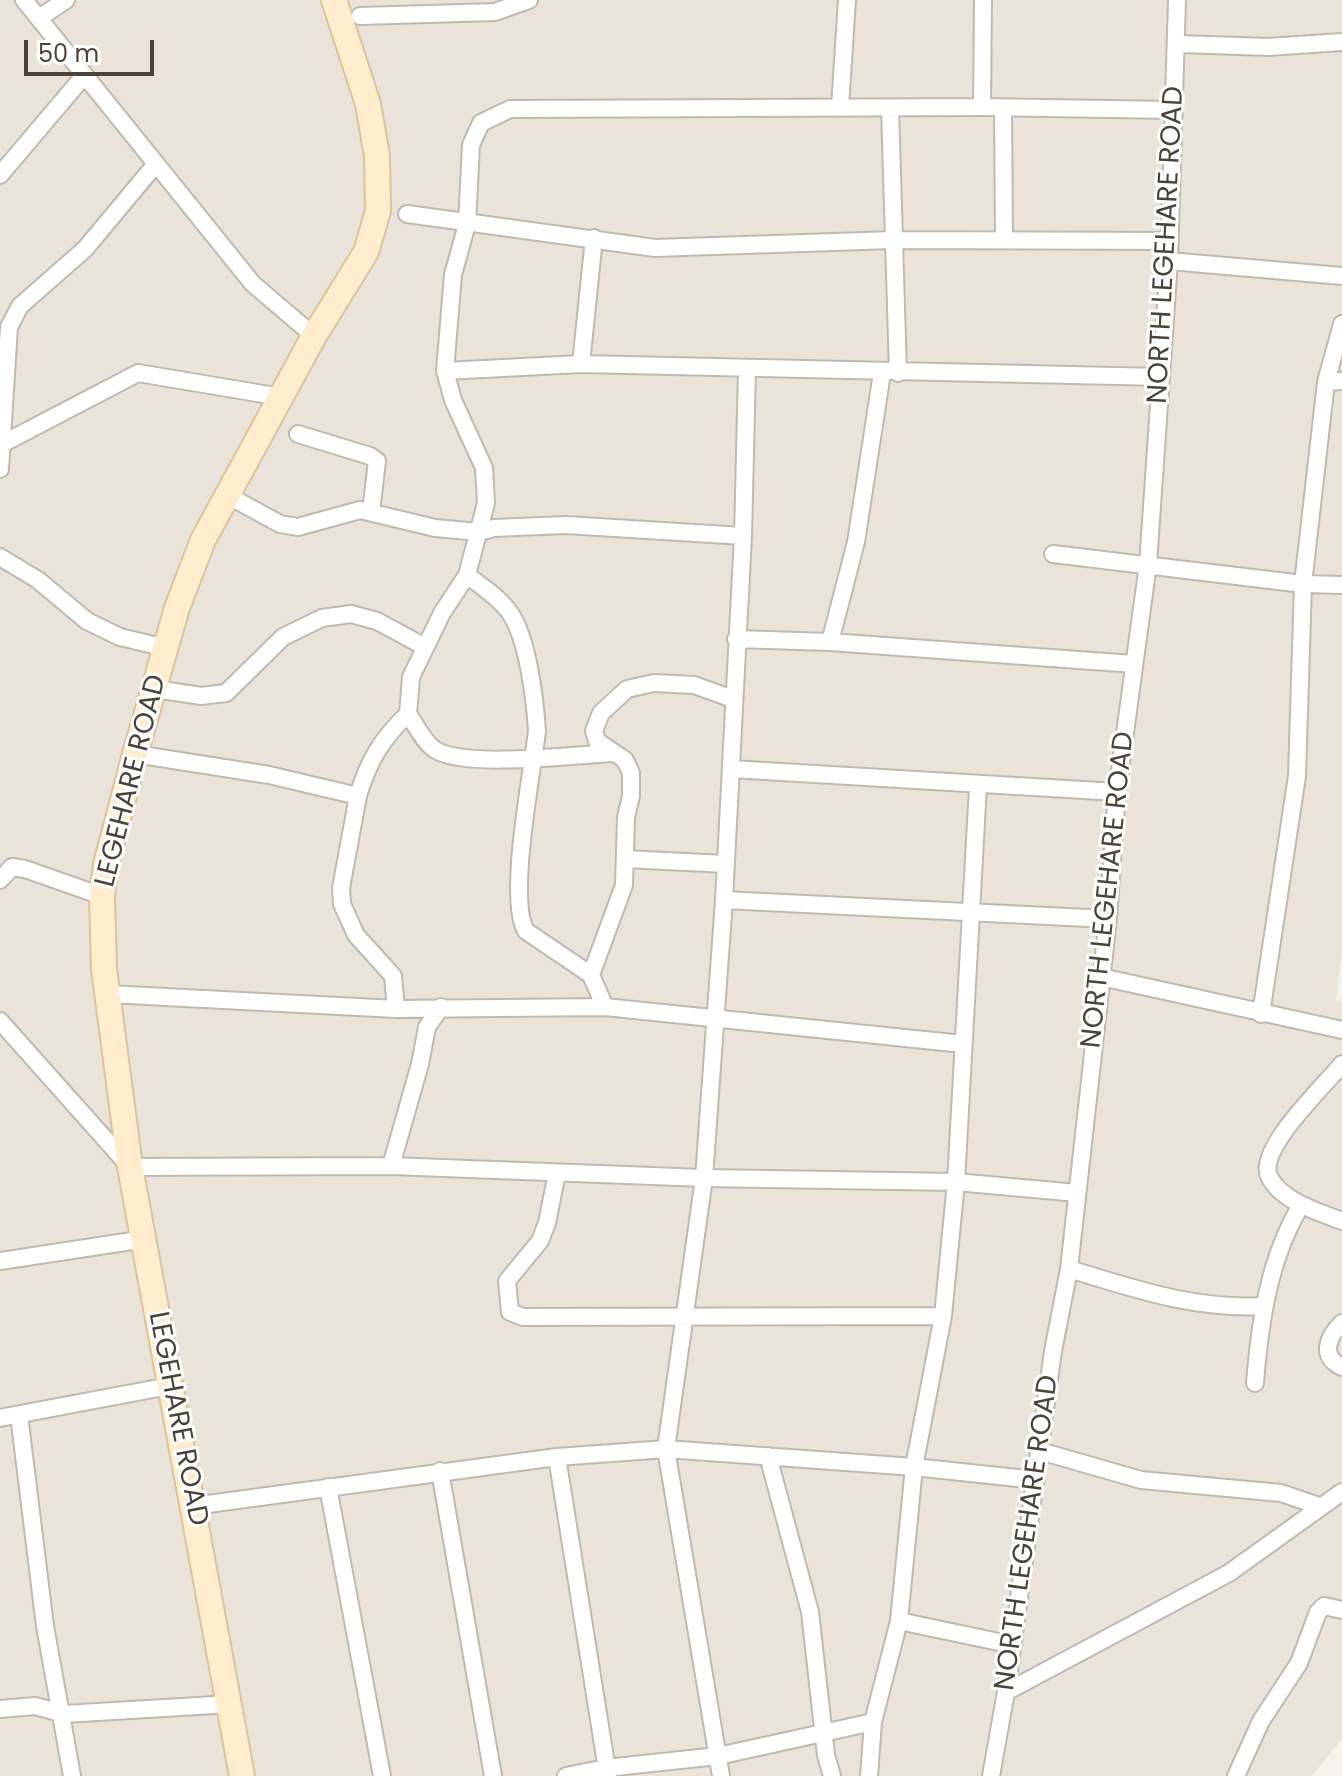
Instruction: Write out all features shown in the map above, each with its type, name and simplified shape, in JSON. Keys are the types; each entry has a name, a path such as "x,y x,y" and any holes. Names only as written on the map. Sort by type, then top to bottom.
{"main road":[{"name":"LEGEHARE ROAD","path":"242,1776 130,1167 108,994 102,896 106,864 135,754 166,648 203,540 314,336 366,252 378,211 377,156 368,104 343,13"}],"street":[{"path":"24,0 83,77 253,284 314,336"},
{"path":"39,18 66,0"},
{"path":"343,13 495,12 529,0"},
{"path":"840,107 847,0"},
{"path":"982,107 983,0"},
{"path":"1177,7 1189,0"},
{"name":"NORTH LEGEHARE ROAD","path":"991,1776 1013,1645 1053,1351 1069,1269 1108,919 1117,792 1148,564 1169,261 1172,110 1179,44 1177,7"},
{"path":"1179,44 1268,47 1342,42"},
{"path":"0,175 83,77"},
{"path":"612,753 534,758 447,756 430,745 408,714 411,677 467,575 479,532 487,481 479,454 453,400 445,371 453,275 471,145 481,123 510,109 982,107 1172,110"},
{"path":"830,642 856,542 890,373 893,240 890,108"},
{"path":"1003,109 1004,240"},
{"path":"0,469 9,327 20,306 85,249 155,165"},
{"path":"407,214 461,224 594,238 655,248 893,240 1170,241"},
{"path":"581,364 594,238"},
{"path":"1169,261 1342,276"},
{"path":"1261,1014 1297,776 1303,584 1342,324"},
{"path":"445,371 581,364 1161,377"},
{"path":"721,1776 666,1449 704,1178 726,864 743,536 747,369"},
{"path":"4,443 138,373 281,397"},
{"path":"298,434 370,456 377,461 371,512"},
{"path":"227,495 280,524 298,527 346,512 371,512 435,528 479,532 494,528 566,525 743,536"},
{"path":"1053,554 1303,584 1342,585"},
{"path":"0,557 38,580 87,621 120,637 166,648"},
{"path":"467,575 510,612 519,633 535,707 534,758 518,892 519,920 526,931 591,975 605,1007"},
{"path":"155,689 201,696 226,693 283,637 322,618 362,615 425,647"},
{"path":"736,639 830,642 1134,664"},
{"path":"591,975 624,885 631,773 625,760 597,741 594,731 601,713 627,689 654,683 694,685 733,699"},
{"path":"396,1009 393,976 356,935 342,904 341,888 358,796 373,755 388,733 408,714"},
{"path":"135,754 269,775 358,796"},
{"path":"731,769 1117,792"},
{"path":"869,1776 873,1722 899,1621 914,1467 943,1316 956,1182 978,786"},
{"path":"625,859 726,864"},
{"path":"0,880 12,867 25,869 102,896"},
{"path":"724,900 973,915 1108,919"},
{"path":"1101,977 1342,1030"},
{"path":"108,994 396,1009 605,1007 963,1044"},
{"path":"391,1166 420,1064 427,1027 441,1007"},
{"path":"0,1021 130,1167 391,1166 704,1178 956,1182 1077,1193"},
{"path":"1342,1064 1273,1145 1269,1177 1301,1205 1342,1221"},
{"path":"557,1173 547,1223 540,1241 507,1281 510,1312 537,1318 943,1316"},
{"path":"1255,1383 1265,1306 1277,1251 1301,1205"},
{"path":"0,1261 145,1239"},
{"path":"1069,1269 1158,1297 1230,1308 1265,1306"},
{"path":"1342,1323 1329,1339 1327,1351 1334,1364 1342,1367"},
{"path":"0,1418 169,1386"},
{"path":"19,1415 45,1626 64,1714 72,1776"},
{"path":"193,1506 440,1471 557,1457 666,1449 914,1467 1036,1480"},
{"path":"1040,1451 1141,1480 1281,1493 1319,1506"},
{"path":"768,1456 810,1612 832,1776"},
{"path":"557,1457 607,1772"},
{"path":"440,1471 493,1776"},
{"path":"328,1487 382,1776"},
{"path":"1006,1692 1229,1573 1342,1492"},
{"path":"1236,1776 1261,1721 1299,1663 1320,1608 1342,1610"},
{"path":"899,1621 1013,1645"},
{"path":"0,1709 35,1706 64,1714 231,1704"},
{"path":"566,1776 718,1756 873,1722"}],"shaded area":[{"path":"0,0 1342,0 1342,950 1336,1000 1342,1002 1342,1739 1312,1776 0,1776"}]}
